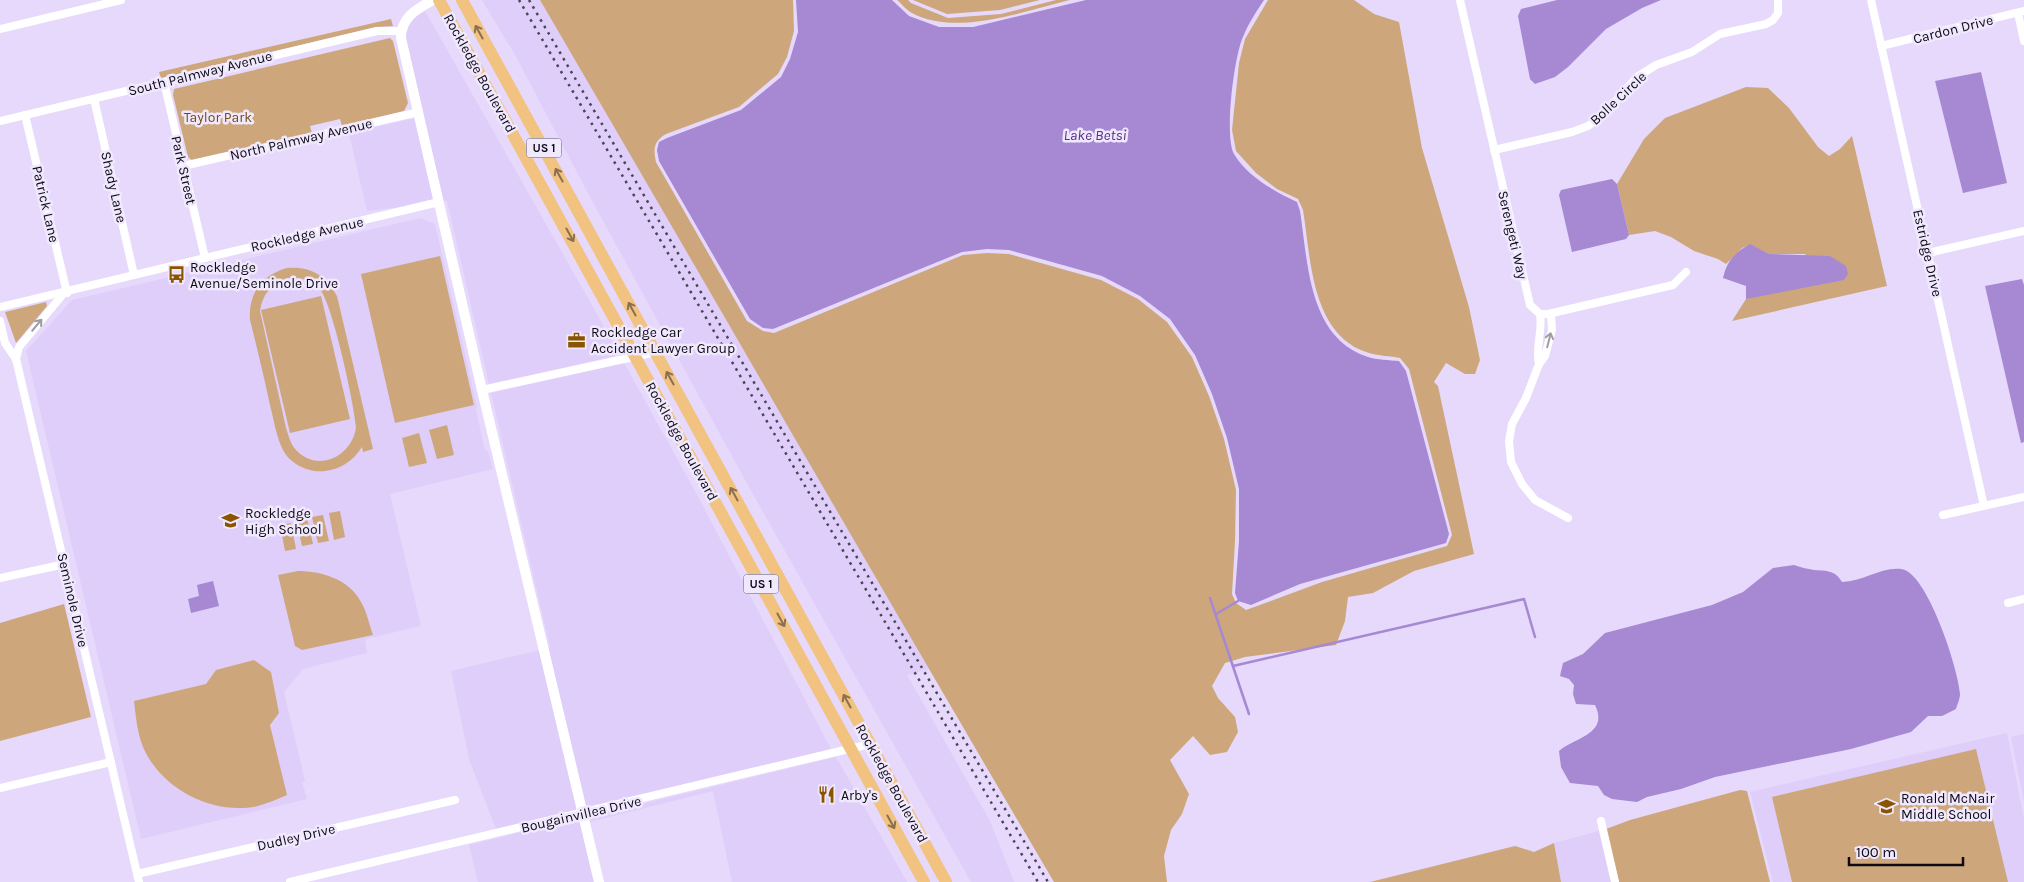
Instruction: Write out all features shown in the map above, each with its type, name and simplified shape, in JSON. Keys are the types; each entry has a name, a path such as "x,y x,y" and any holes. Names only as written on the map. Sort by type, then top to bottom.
{"main road":[{"name":"Rockledge Boulevard","path":"440,0 924,882"},
{"name":"Rockledge Boulevard","path":"462,0 946,882"},
{"path":"538,177 554,190 562,194 569,194"},
{"path":"555,209 569,214 590,233"},
{"path":"715,500 729,510 746,516"},
{"path":"742,549 757,555 774,568"}],"street":[{"path":"0,28 121,0"},
{"path":"433,0 409,14 401,34 482,390 599,882"},
{"name":"Serengeti Way","path":"1460,0 1530,305 1540,314"},
{"name":"Bolle Circle","path":"1494,150 1572,132 1588,126 1601,117 1637,77 1656,64 1692,52 1720,34 1766,24 1773,20 1778,13 1778,0"},
{"name":"Estridge Drive","path":"1871,0 1984,506"},
{"path":"2021,12 2024,41"},
{"name":"Cardon Drive","path":"1881,46 2021,12"},
{"name":"South Palmway Avenue","path":"0,121 377,31 401,34"},
{"name":"Park Street","path":"164,82 205,258"},
{"name":"Shady Lane","path":"94,99 134,275"},
{"name":"North Palmway Avenue","path":"183,166 419,112"},
{"name":"Patrick Lane","path":"25,115 65,293"},
{"name":"Rockledge Avenue","path":"0,307 65,293 439,202"},
{"path":"1928,252 2024,231"},
{"path":"1539,364 1537,354 1541,327 1540,314 1551,314 1673,285 1686,272"},
{"path":"16,359 19,347 65,293"},
{"path":"1551,314 1552,330 1545,356 1539,364 1526,398 1512,424 1509,441 1511,462 1522,484 1535,500 1568,518"},
{"name":"Seminole Drive","path":"0,321 5,342 16,359 138,878"},
{"path":"0,352 10,350"},
{"path":"482,390 656,352"},
{"path":"1943,515 2024,497"},
{"path":"0,578 64,564"},
{"path":"2008,603 2024,599"},
{"name":"Bougainvillea Drive","path":"290,882 870,744"},
{"path":"0,788 110,762"},
{"name":"Dudley Drive","path":"138,878 455,800"},
{"path":"1601,821 1615,882"}],"shaded area":[{"path":"482,0 540,0 756,368 929,669 907,675 990,821 1014,882 971,882 749,487 598,212 514,53"},
{"path":"425,11 620,355 489,384 447,201 443,201 405,37 405,32 412,18"},
{"path":"416,118 434,199 400,207 367,211 349,133"},
{"name":"Rockledge High School","path":"420,218 435,224 477,406 484,447 488,452 493,469 390,494 421,626 365,639 367,653 303,669 284,692 305,781 302,782 307,799 141,839 26,351 72,300"},
{"path":"624,363 695,491 831,749 586,808 491,393"},
{"path":"540,650 578,810 496,829 469,759 451,671"},
{"name":"Ronald McNair Middle School","path":"2007,733 2024,819 2024,882 1773,882 1750,792"},
{"path":"2024,734 2024,802 2011,737"},
{"path":"836,757 907,882 732,882 713,791 589,822 588,817"},
{"path":"581,818 595,882 478,882 469,845"},
{"path":"1599,831 1611,882 1561,882 1554,843"}],"green space":[{"path":"540,0 793,0 794,31 787,57 778,74 739,107 666,134 655,145 656,162 747,321 763,331 774,333 963,255 987,253 1009,254 1101,280 1138,299 1167,322 1192,357 1209,396 1224,439 1236,490 1232,594 1236,603 1246,610 1322,582 1447,546 1452,535 1409,369 1400,358 1369,353 1350,344 1335,330 1317,294 1303,210 1298,199 1277,189 1256,173 1236,151 1232,130 1239,63 1245,39 1268,0 1354,0 1374,14 1399,22 1422,148 1469,307 1480,360 1475,374 1465,374 1446,363 1434,382 1438,386 1474,554 1414,571 1373,593 1348,597 1345,621 1336,645 1245,657 1225,663 1212,686 1218,698 1235,717 1238,732 1227,752 1210,755 1193,736 1170,760 1189,794 1182,814 1171,830 1164,856 1167,882 1054,882"},
{"path":"897,0 908,0 911,3 948,18 1001,14 1056,0 1070,0 990,20 949,23 930,20 912,13"},
{"path":"913,0 1040,0 1000,10 947,14"},
{"path":"391,19 393,26 376,27 161,78 159,72"},
{"name":"Taylor Park","path":"390,38 393,41 408,103 404,111 342,126 340,119 310,126 312,133 193,161 188,157 173,95 174,89"},
{"path":"1746,87 1768,88 1789,108 1818,147 1829,156 1840,149 1852,136 1887,286 1732,321 1746,299 1755,296 1806,254 1769,254 1750,245 1742,248 1726,264 1718,259 1694,251 1671,237 1655,231 1629,235 1617,184 1644,139 1665,118"},
{"path":"440,256 474,405 395,423 361,274"},
{"path":"296,268 310,271 323,278 337,296 373,449 363,452 362,447 346,464 331,470 313,471 295,463 286,455 277,434 250,320 250,310 251,301 258,286 270,275 278,271","holes":["287,278 304,279 312,282 319,288 330,312 342,353 356,427 354,437 349,445 342,452 326,460 316,461 307,458 298,452 290,441 260,311 268,291 276,283"]},
{"path":"321,296 350,419 290,433 261,310"},
{"path":"46,302 47,306 16,343 5,312"},
{"path":"447,425 454,455 437,459 429,430"},
{"path":"419,433 427,463 409,467 402,438"},
{"path":"340,511 345,537 334,540 329,513"},
{"path":"323,515 329,541 318,543 312,517"},
{"path":"307,518 313,544 302,546 296,520"},
{"path":"291,523 296,549 285,551 280,525"},
{"path":"298,571 325,575 349,587 363,606 373,635 302,650 295,646 278,575"},
{"path":"64,604 91,717 0,741 0,623"},
{"path":"254,660 271,672 279,713 270,725 287,795 258,806 241,808 207,803 175,787 151,762 139,736 134,701 206,684 216,670"},
{"name":"Ronald McNair Middle School","path":"1976,749 2008,882 1792,882 1772,797"},
{"path":"1740,790 1747,791 1770,882 1619,882 1606,829 1630,820"},
{"path":"1554,843 1561,882 1370,882 1515,846 1534,852"}],"water":[{"name":"Lake Betsi","path":"796,0 892,0 909,16 939,27 973,27 1086,0 1264,0 1245,32 1236,61 1230,115 1231,145 1234,154 1254,176 1297,202 1300,211 1309,275 1322,316 1333,333 1348,347 1368,357 1399,361 1406,371 1449,534 1446,543 1300,584 1251,605 1238,601 1235,593 1239,541 1239,489 1227,438 1212,394 1195,355 1170,319 1140,296 1102,276 1009,250 987,249 962,252 773,329 763,328 750,319 659,161 657,150 659,142 667,138 741,110 781,77 790,59 798,32"},
{"path":"1557,0 1661,0 1642,8 1606,29 1568,67 1555,77 1535,84 1530,79 1518,16 1521,9"},
{"path":"1981,72 2007,183 1963,193 1935,81"},
{"path":"1612,179 1617,184 1629,235 1626,239 1572,252 1559,195 1561,190"},
{"path":"1750,244 1769,254 1830,256 1846,266 1848,274 1844,280 1746,299 1746,286 1723,278 1732,258"},
{"path":"2022,279 2024,285 2024,442 2021,443 1985,286"},
{"path":"1794,565 1811,570 1830,572 1836,575 1842,582 1857,580 1893,569 1901,569 1911,574 1931,603 1948,645 1960,694 1956,709 1942,716 1928,716 1911,732 1851,749 1715,777 1681,789 1647,797 1637,802 1612,799 1604,795 1598,786 1570,783 1561,767 1559,751 1589,734 1598,722 1598,715 1595,705 1576,704 1573,694 1574,685 1569,679 1560,676 1563,663 1583,654 1605,633 1712,605 1743,592 1773,568"},
{"path":"213,581 219,606 191,613 188,599 199,596 197,585"}],"waterway":[{"path":"1210,598 1249,714"},
{"path":"1233,666 1524,599 1535,637"},
{"path":"1216,614 1238,601"}],"railway":[{"path":"519,0 1038,882"},
{"path":"529,0 1048,882"}],"place":[{"name":"Rockledge Avenue/Seminole Drive","path":"176,275"},
{"name":"Rockledge Car Accident Lawyer Group","path":"577,340"},
{"name":"Rockledge High School","path":"231,521"},
{"name":"Arby's","path":"827,795"},
{"name":"Ronald McNair Middle School","path":"1887,806"}]}
